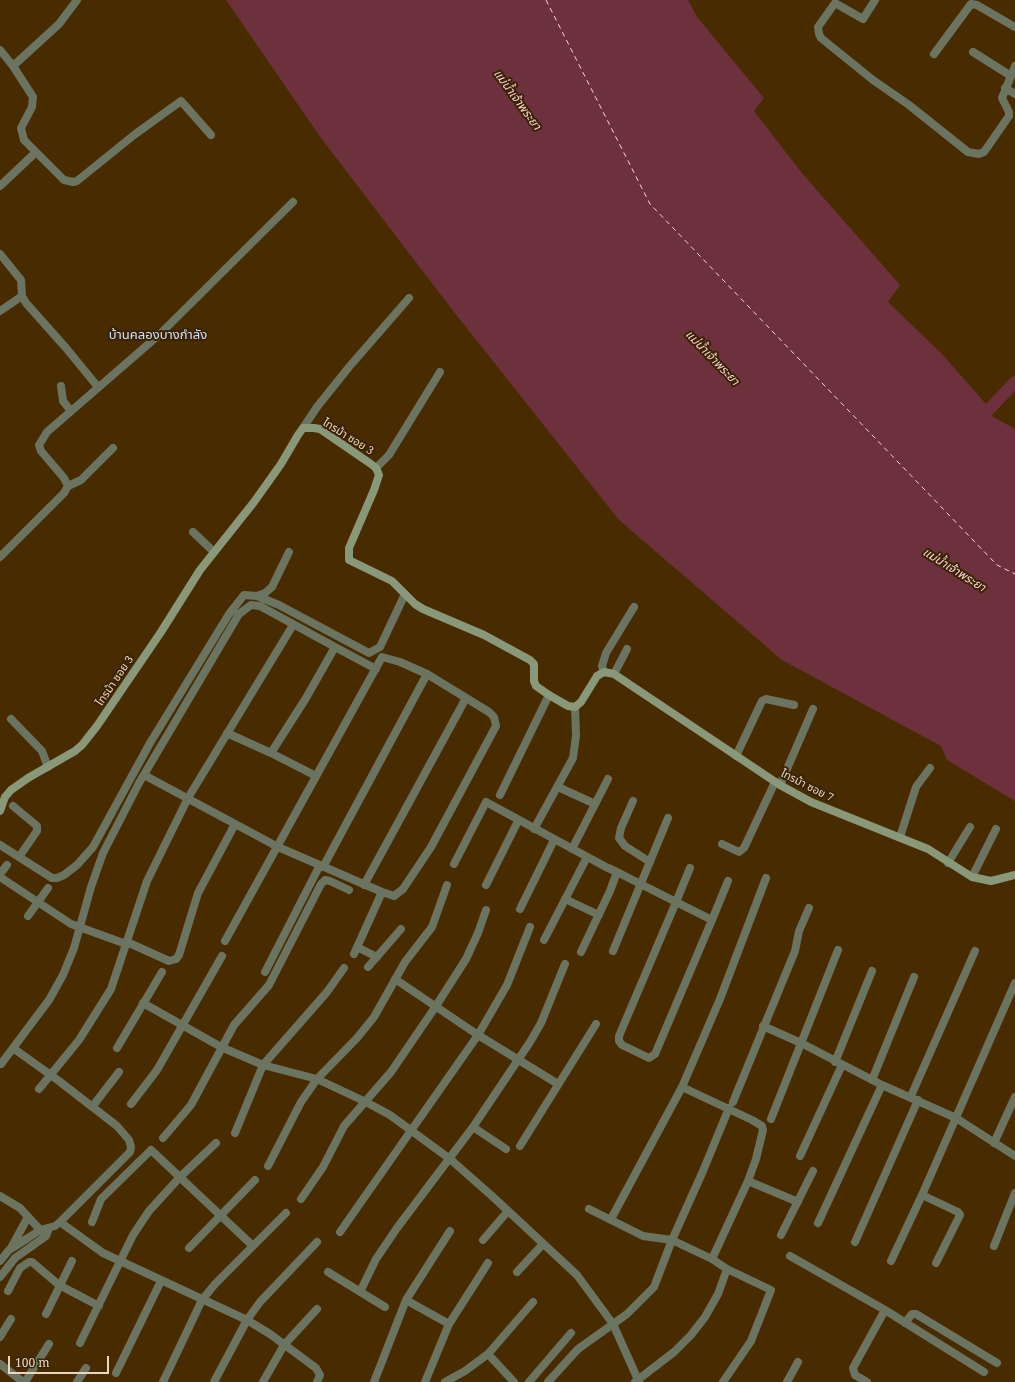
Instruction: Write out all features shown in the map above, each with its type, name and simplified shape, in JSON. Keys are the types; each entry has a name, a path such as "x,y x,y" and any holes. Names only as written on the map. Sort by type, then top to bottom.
{"street":[{"path":"13,66 59,24 77,0"},
{"path":"875,0 863,19 835,3 818,27 821,38 873,80 909,105 968,152 979,154 984,152 1009,116 1009,112 1002,101 1005,88 1015,66"},
{"path":"934,54 972,4 977,5 1015,28"},
{"path":"0,50 13,66 33,97 32,107 21,128 24,140 35,153 64,180 73,182 77,180 181,100 211,136"},
{"path":"973,52 1011,76"},
{"path":"1005,88 1015,94"},
{"path":"0,186 35,153"},
{"path":"68,486 64,478 41,451 39,445 47,432 160,334 293,202"},
{"path":"0,254 21,280 22,296 26,304 59,340 98,387"},
{"path":"0,311 22,296"},
{"path":"303,428 317,407 349,367 409,298"},
{"path":"376,468 389,455 440,372"},
{"path":"61,386 63,401 71,411"},
{"name":"ไทรม้า ซอย 3","path":"0,811 3,795 28,778 79,748 97,726 161,632 200,570 254,502 303,428 320,429 376,468 378,479 349,548 348,556 354,563 386,578 415,604 423,609 484,635 530,660 534,664 534,681 536,686 568,706 575,707"},
{"path":"0,557 64,493 68,486 81,480 113,448"},
{"path":"192,532 214,552"},
{"path":"257,596 265,593 272,587 289,552"},
{"path":"0,844 52,878 57,878 77,865 93,847 150,744 229,614 244,595 257,596 279,605 342,640 369,653 380,647 405,594"},
{"path":"1,1064 49,1000 63,975 80,928 103,853 144,775 239,614 251,604 260,606 376,669"},
{"path":"534,829 571,762 576,745 575,707 582,702 597,676 604,672 602,666 606,653 634,607"},
{"path":"39,1089 80,1040 111,989 147,881 188,798 293,625"},
{"path":"271,753 306,698 335,647"},
{"path":"614,674 627,649"},
{"path":"144,775 278,847 364,885 394,896 397,895 407,883 431,847 496,726 494,717 489,712 428,674 400,662 382,657 278,847 225,941"},
{"name":"ไทรม้า ซอย 7","path":"604,672 614,674 777,784 811,802 855,821 928,849 972,877 990,881 1015,875"},
{"path":"265,972 428,674"},
{"path":"500,795 549,695"},
{"path":"364,885 466,698"},
{"path":"736,756 762,701 766,699 794,705"},
{"path":"722,844 739,852 744,848 813,709"},
{"path":"10,719 42,750 48,767"},
{"path":"227,733 316,776"},
{"path":"900,837 916,787 930,768"},
{"path":"572,849 608,779"},
{"path":"558,786 595,804"},
{"path":"633,801 621,828 619,838 625,846 650,862"},
{"path":"454,864 486,802 554,840 712,920"},
{"path":"13,806 37,826 37,831 19,857"},
{"path":"613,951 668,818"},
{"path":"486,885 518,821"},
{"path":"7,864 0,876 71,924 127,943 169,961 176,959 179,955 198,893 235,824"},
{"path":"948,863 970,827"},
{"path":"972,877 996,829"},
{"path":"520,909 554,840"},
{"path":"544,940 587,857"},
{"path":"690,868 619,1036 619,1041 622,1045 649,1058 655,1054 728,881"},
{"path":"581,952 599,915 617,872"},
{"path":"611,1219 682,1087 720,999 766,878"},
{"path":"163,1138 191,1105 234,1025 269,985 321,884 325,880 330,881 349,890"},
{"path":"268,1166 298,1107 317,1080 357,1038 369,1022 395,979 432,927 447,885"},
{"path":"28,916 48,888"},
{"path":"377,957 356,950 382,892"},
{"path":"565,898 599,915"},
{"path":"548,1382 578,1349 627,1314 654,1287 672,1240 703,1171 795,951 800,931 809,908"},
{"path":"301,1199 323,1167 342,1129 366,1102 409,1048 436,1006 466,959 478,933 486,910"},
{"path":"340,1232 478,1036 507,985 530,927"},
{"path":"368,967 401,929"},
{"path":"771,1119 838,950"},
{"path":"855,1242 976,951"},
{"path":"132,1104 157,1070 222,956"},
{"path":"360,1292 376,1259 423,1193 473,1128 518,1060 541,1023 565,964"},
{"path":"235,1133 263,1066 327,992 344,968"},
{"path":"800,1156 839,1063 872,971"},
{"path":"117,1048 162,972"},
{"path":"872,1080 914,978"},
{"path":"395,979 478,1036 558,1084"},
{"path":"891,1261 922,1195 1015,983"},
{"path":"143,1003 182,1026 263,1066 317,1080 366,1102 412,1130 450,1159 508,1210 577,1275 613,1324 637,1381 674,1352 691,1335 705,1317 718,1294 727,1269"},
{"path":"520,1146 596,1024"},
{"path":"763,1026 800,1043 882,1085 915,1098 956,1118 1015,1156"},
{"path":"0,1277 15,1258 49,1228 60,1222 130,1152 131,1147 129,1140 117,1126 51,1075 13,1048"},
{"path":"92,1106 119,1072"},
{"path":"818,1223 882,1085"},
{"path":"682,1087 731,1105 762,1126 763,1130 756,1159 748,1180 712,1258"},
{"path":"994,1143 1015,1097"},
{"path":"473,1128 506,1149"},
{"path":"80,1343 133,1235 145,1217 180,1177 216,1143"},
{"path":"92,1222 101,1199 151,1150 253,1246"},
{"path":"781,1235 813,1171"},
{"path":"189,1248 255,1180"},
{"path":"748,1180 798,1202"},
{"path":"994,1246 1015,1192"},
{"path":"922,1195 958,1212 960,1215 936,1263"},
{"path":"0,1196 20,1208 43,1233"},
{"path":"589,1209 643,1236 672,1240 712,1258 727,1269 771,1290 751,1341 723,1382"},
{"path":"483,1240 508,1210"},
{"path":"163,1382 202,1300 215,1284 286,1212"},
{"path":"0,1261 9,1250 28,1217"},
{"path":"60,1222 88,1243 121,1262 247,1320 270,1334 316,1368 320,1374 317,1382"},
{"path":"374,1382 406,1300 450,1231"},
{"path":"9,1250 43,1233"},
{"path":"214,1382 237,1335 260,1302 317,1242"},
{"path":"517,1272 543,1244"},
{"path":"790,1256 885,1310 984,1372"},
{"path":"46,1314 59,1284 72,1261"},
{"path":"8,1291 17,1272 28,1262 40,1267 59,1284 99,1306"},
{"path":"425,1382 449,1324 488,1263"},
{"path":"328,1272 385,1307"},
{"path":"116,1373 161,1281"},
{"path":"406,1300 449,1324"},
{"path":"445,1382 465,1371 488,1354 533,1302"},
{"path":"263,1382 284,1344 317,1309"},
{"path":"867,1382 854,1376 853,1368 885,1310"},
{"path":"905,1323 912,1314 916,1314 997,1363"},
{"path":"0,1337 11,1319"},
{"path":"529,1382 571,1333"},
{"path":"0,1364 24,1382 49,1344"},
{"path":"488,1354 514,1382"},
{"path":"787,1382 798,1362"},
{"path":"77,1382 86,1368"},
{"path":"429,1372 433,1382"}],"water":[{"name":"แม่น้ำเจ้าพระยา","path":"226,0 688,0 697,17 764,98 754,111 801,172 900,285 888,302 942,354 993,412 990,415 1015,429 1015,801 947,760 941,746 782,660 619,520 454,312 321,138"}],"waterway":[{"path":"979,420 1015,382"}],"ferry route":[{"path":"546,0 650,204 997,565 1015,574"}],"district":[{"name":"บ้านคลองบางกำลัง","path":"158,335"}]}
